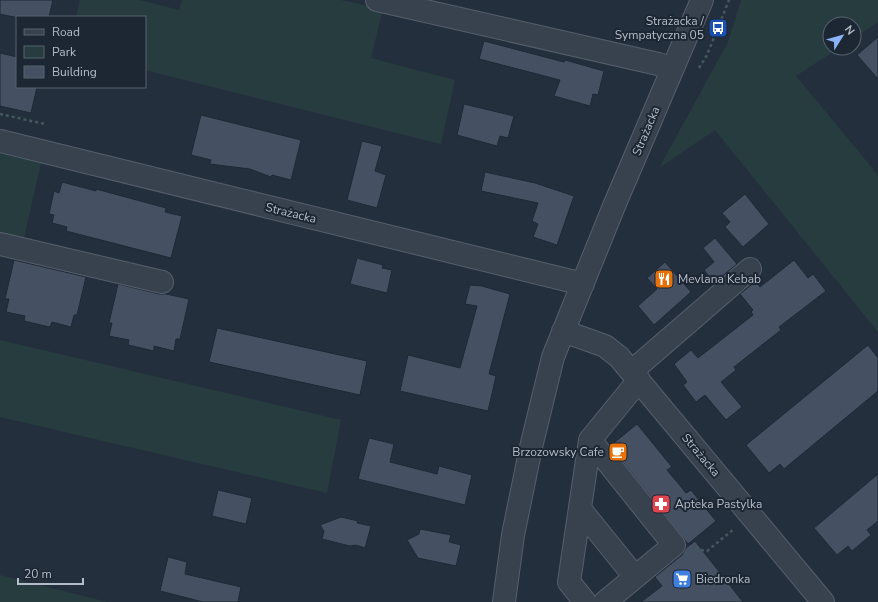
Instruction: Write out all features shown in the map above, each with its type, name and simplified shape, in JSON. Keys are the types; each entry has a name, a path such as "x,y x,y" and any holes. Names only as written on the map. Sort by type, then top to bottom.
{"street":[{"path":"377,0 673,68"},
{"name":"Strażacka","path":"504,602 512,535 531,447 553,357 614,206 702,0"},
{"name":"Strażacka","path":"0,141 583,284"},
{"path":"0,244 162,282"},
{"path":"585,602 569,582 590,440 635,375 750,269"},
{"name":"Strażacka","path":"563,331 605,346 619,357 824,602"},
{"path":"590,440 674,545 605,602"},
{"path":"580,509 635,578"}],"path":[{"path":"699,68 707,54 729,0"},
{"path":"0,114 45,124"},
{"path":"674,545 707,551 751,515"}],"green space":[{"path":"80,0 139,0 179,10 182,0 341,0 383,9 371,58 455,80 441,144 146,70 146,16 76,16"},
{"path":"741,0 878,0 878,22 862,33 862,16 822,16 822,56 827,56 796,76 878,175 878,332 715,130 659,168 728,42"},
{"path":"0,154 41,163 24,238 0,232"},
{"path":"0,340 341,420 327,493 0,417"},
{"path":"0,575 107,602 0,602"}],"building":[{"path":"0,0 53,0 49,16 14,17 0,14"},
{"path":"878,37 878,79 858,56 862,56 862,51"},
{"path":"484,41 564,62 565,60 604,71 598,95 593,94 590,106 554,96 560,80 479,59"},
{"path":"0,53 16,57 16,88 37,88 31,113 0,106"},
{"path":"464,104 514,116 508,138 500,136 497,146 457,135"},
{"path":"201,115 301,140 291,180 272,175 271,177 250,169 210,164 211,160 191,155"},
{"path":"362,141 382,146 375,171 386,175 377,208 347,200"},
{"path":"485,172 535,183 574,196 557,245 533,237 538,224 532,221 538,203 481,191"},
{"path":"62,182 96,191 96,189 166,208 165,212 182,216 171,258 66,231 67,227 52,223 54,215 49,214 54,191 59,193"},
{"path":"745,194 769,224 743,247 725,227 730,222 722,213"},
{"path":"715,238 737,264 714,283 704,270 714,262 703,248"},
{"path":"357,258 383,265 382,268 392,270 387,293 350,284"},
{"path":"14,260 86,277 77,315 74,315 71,327 52,322 50,327 41,325 24,321 25,316 6,312 9,299 5,299"},
{"path":"794,260 808,278 813,274 826,291 779,327 781,330 734,367 736,370 721,382 742,407 726,420 705,395 696,402 683,385 687,382 674,364 691,350 698,358 753,315 751,312 753,310 740,294 756,281 760,287"},
{"path":"665,262 691,292 654,325 638,306 657,289 647,278"},
{"path":"118,284 159,294 189,299 180,339 176,339 174,351 154,346 154,351 128,345 129,340 109,336 112,323 109,323"},
{"path":"470,285 482,286 510,294 489,374 496,376 488,411 400,391 408,355 460,368 477,306 465,304"},
{"path":"217,328 367,361 360,395 209,362"},
{"path":"868,345 878,358 878,391 784,469 780,464 769,473 746,445"},
{"path":"637,424 672,467 667,470 686,493 691,490 716,521 688,544 610,446"},
{"path":"369,438 394,444 390,462 437,474 439,466 472,475 465,505 358,479"},
{"path":"878,474 878,521 867,530 871,535 852,551 848,546 837,555 814,528"},
{"path":"218,490 252,498 246,524 212,516"},
{"path":"341,517 371,526 365,548 322,539 324,531 320,525"},
{"path":"420,529 451,535 449,542 461,545 456,566 418,558 407,540 419,534"},
{"path":"695,541 743,602 641,602 662,586 655,577 682,555 686,548"},
{"path":"168,557 187,562 185,574 241,587 238,602 203,602 160,591"}],"place":[{"name":"Strażacka / Sympatyczna 05","path":"718,28"},
{"name":"Mevlana Kebab","path":"664,279"},
{"name":"Brzozowsky Cafe","path":"618,452"},
{"name":"Apteka Pastylka","path":"661,504"},
{"name":"Biedronka","path":"682,579"}]}
